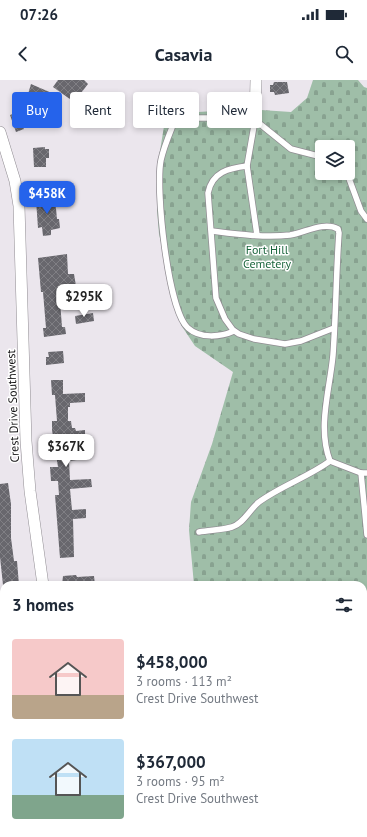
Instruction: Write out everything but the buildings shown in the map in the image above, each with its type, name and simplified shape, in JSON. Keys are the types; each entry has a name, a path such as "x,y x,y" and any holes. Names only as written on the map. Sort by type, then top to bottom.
{"street":[{"path":"256,80 256,92"},
{"name":"Crest Drive Southwest","path":"0,132 15,180 19,206 27,448 30,491 42,581"}],"lane":[{"path":"207,118 181,118 175,120 161,161 161,220 164,244 171,283 183,323 195,333 209,336 228,334 234,331"},
{"path":"262,126 291,149 315,156"},
{"path":"254,128 247,166 257,234"},
{"path":"247,166 237,167 220,173 210,185 208,200 212,231 216,298 225,319 234,331 254,339 285,344 301,341 334,328"},
{"path":"350,180 361,211 367,218"},
{"path":"212,231 257,234 290,234 328,226 338,229 334,328 324,434 326,449 330,460 364,473 367,535"},
{"path":"199,532 233,527 241,522 252,508 271,493 319,468 330,460"}],"green space":[{"name":"Fort Hill Cemetery","path":"313,80 358,80 364,87 367,88 367,581 194,581 189,530 191,502 212,444 233,372 195,346 181,325 159,234 157,210 158,163 164,128 199,128 199,112 207,111 207,128 262,128 262,110 291,112 307,98"}]}
